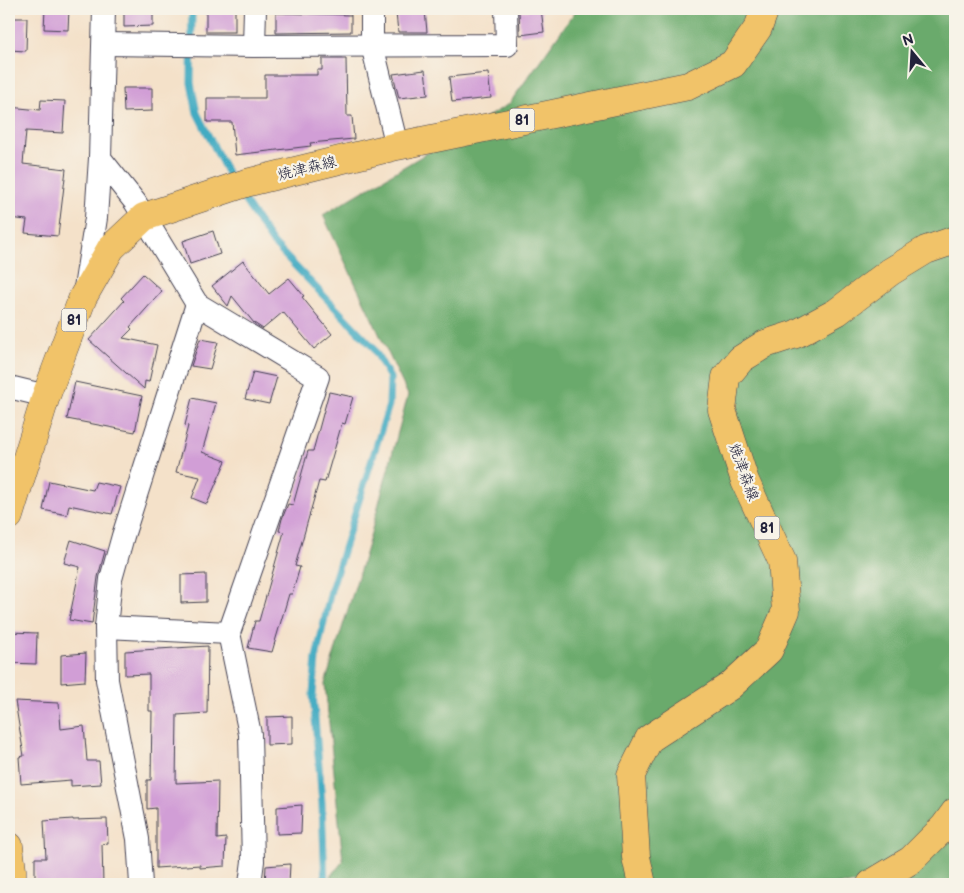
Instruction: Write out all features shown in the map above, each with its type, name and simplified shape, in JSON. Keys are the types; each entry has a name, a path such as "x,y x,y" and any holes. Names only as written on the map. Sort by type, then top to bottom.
{"main road":[{"name":"焼津森線","path":"9,516 46,396 83,297 111,248 144,217 246,183 397,146 688,86 733,64 758,28 765,9"},
{"name":"焼津森線","path":"642,884 636,856 631,775 649,739 722,692 769,650 786,611 782,561 745,481 722,410 726,377 741,359 765,344 796,334 836,312 890,272 926,250 955,240"},
{"path":"871,884 910,860 944,827 955,812"},
{"path":"9,846 12,884"}],"street":[{"path":"83,297 96,218 100,158 104,9"},
{"path":"254,46 255,9"},
{"path":"372,9 372,45 397,146"},
{"path":"104,44 204,46 507,45 506,9"},
{"path":"100,158 135,202 197,304 318,377 229,633 250,734 253,861 250,884"},
{"path":"141,884 138,839 107,680 106,627 111,579 123,536 197,304"},
{"path":"9,387 46,396"},
{"path":"106,627 229,633"}],"green space":[{"path":"577,9 955,9 955,884 325,884 343,861 325,684 368,544 408,395 323,215 509,104"}],"building":[{"path":"45,9 69,9 68,30 44,29"},
{"path":"124,9 153,9 153,26 124,27"},
{"path":"206,9 235,9 235,32 206,32"},
{"path":"541,9 544,32 520,35 519,11"},
{"path":"425,10 427,32 398,32 396,13"},
{"path":"276,13 351,15 351,32 276,33"},
{"path":"9,18 27,18 26,51 9,50"},
{"path":"322,59 346,59 347,116 352,116 354,139 310,143 311,146 235,155 232,122 207,122 207,98 265,98 265,75 317,75 317,70 322,70"},
{"path":"425,70 428,95 399,98 393,74"},
{"path":"488,73 491,98 452,102 449,77"},
{"path":"123,88 152,88 152,111 124,112"},
{"path":"41,100 65,101 63,133 26,131 23,164 66,169 58,236 25,233 27,220 9,218 9,107 40,110"},
{"path":"213,231 220,254 190,264 183,241"},
{"path":"243,261 269,294 289,278 332,334 314,349 283,312 263,329 254,323 232,296 228,306 212,286"},
{"path":"143,274 162,291 130,327 132,329 123,338 157,345 149,382 145,381 144,389 89,340 124,301 121,298"},
{"path":"200,339 218,342 210,369 191,366"},
{"path":"253,372 277,377 269,404 245,399"},
{"path":"75,382 142,396 135,432 67,419"},
{"path":"329,392 353,397 345,424 342,423 325,482 319,481 295,566 300,567 292,594 289,594 272,652 248,648 255,621 259,621 284,532 279,531 282,519 288,504 293,505 308,451 313,451"},
{"path":"192,398 216,403 202,452 226,461 207,504 192,498 200,477 176,472 188,426 185,425"},
{"path":"49,481 93,490 96,482 120,487 112,514 69,505 67,515 43,510"},
{"path":"71,540 105,551 98,577 92,624 69,620 80,567 64,563"},
{"path":"206,574 206,602 181,603 181,575"},
{"path":"9,632 37,633 36,664 9,663"},
{"path":"208,646 207,713 177,715 176,783 218,781 217,839 226,838 225,866 200,868 200,865 156,868 156,808 147,809 147,780 151,780 152,711 149,711 149,674 125,675 125,651"},
{"path":"86,653 85,681 61,683 61,655"},
{"path":"15,701 59,703 61,729 84,726 87,761 99,761 101,784 71,786 71,780 21,784 19,757 24,756"},
{"path":"292,716 292,744 267,745 267,717"},
{"path":"302,805 301,833 277,834 277,807"},
{"path":"107,819 108,843 102,844 103,884 35,884 35,858 46,858 44,821"},
{"path":"290,864 289,884 265,884 266,866"}],"waterway":[{"path":"192,9 191,83 197,113 232,182"},
{"path":"238,191 273,243 373,347 390,378 389,405 331,590 316,658 313,694 322,803 325,884"}]}
